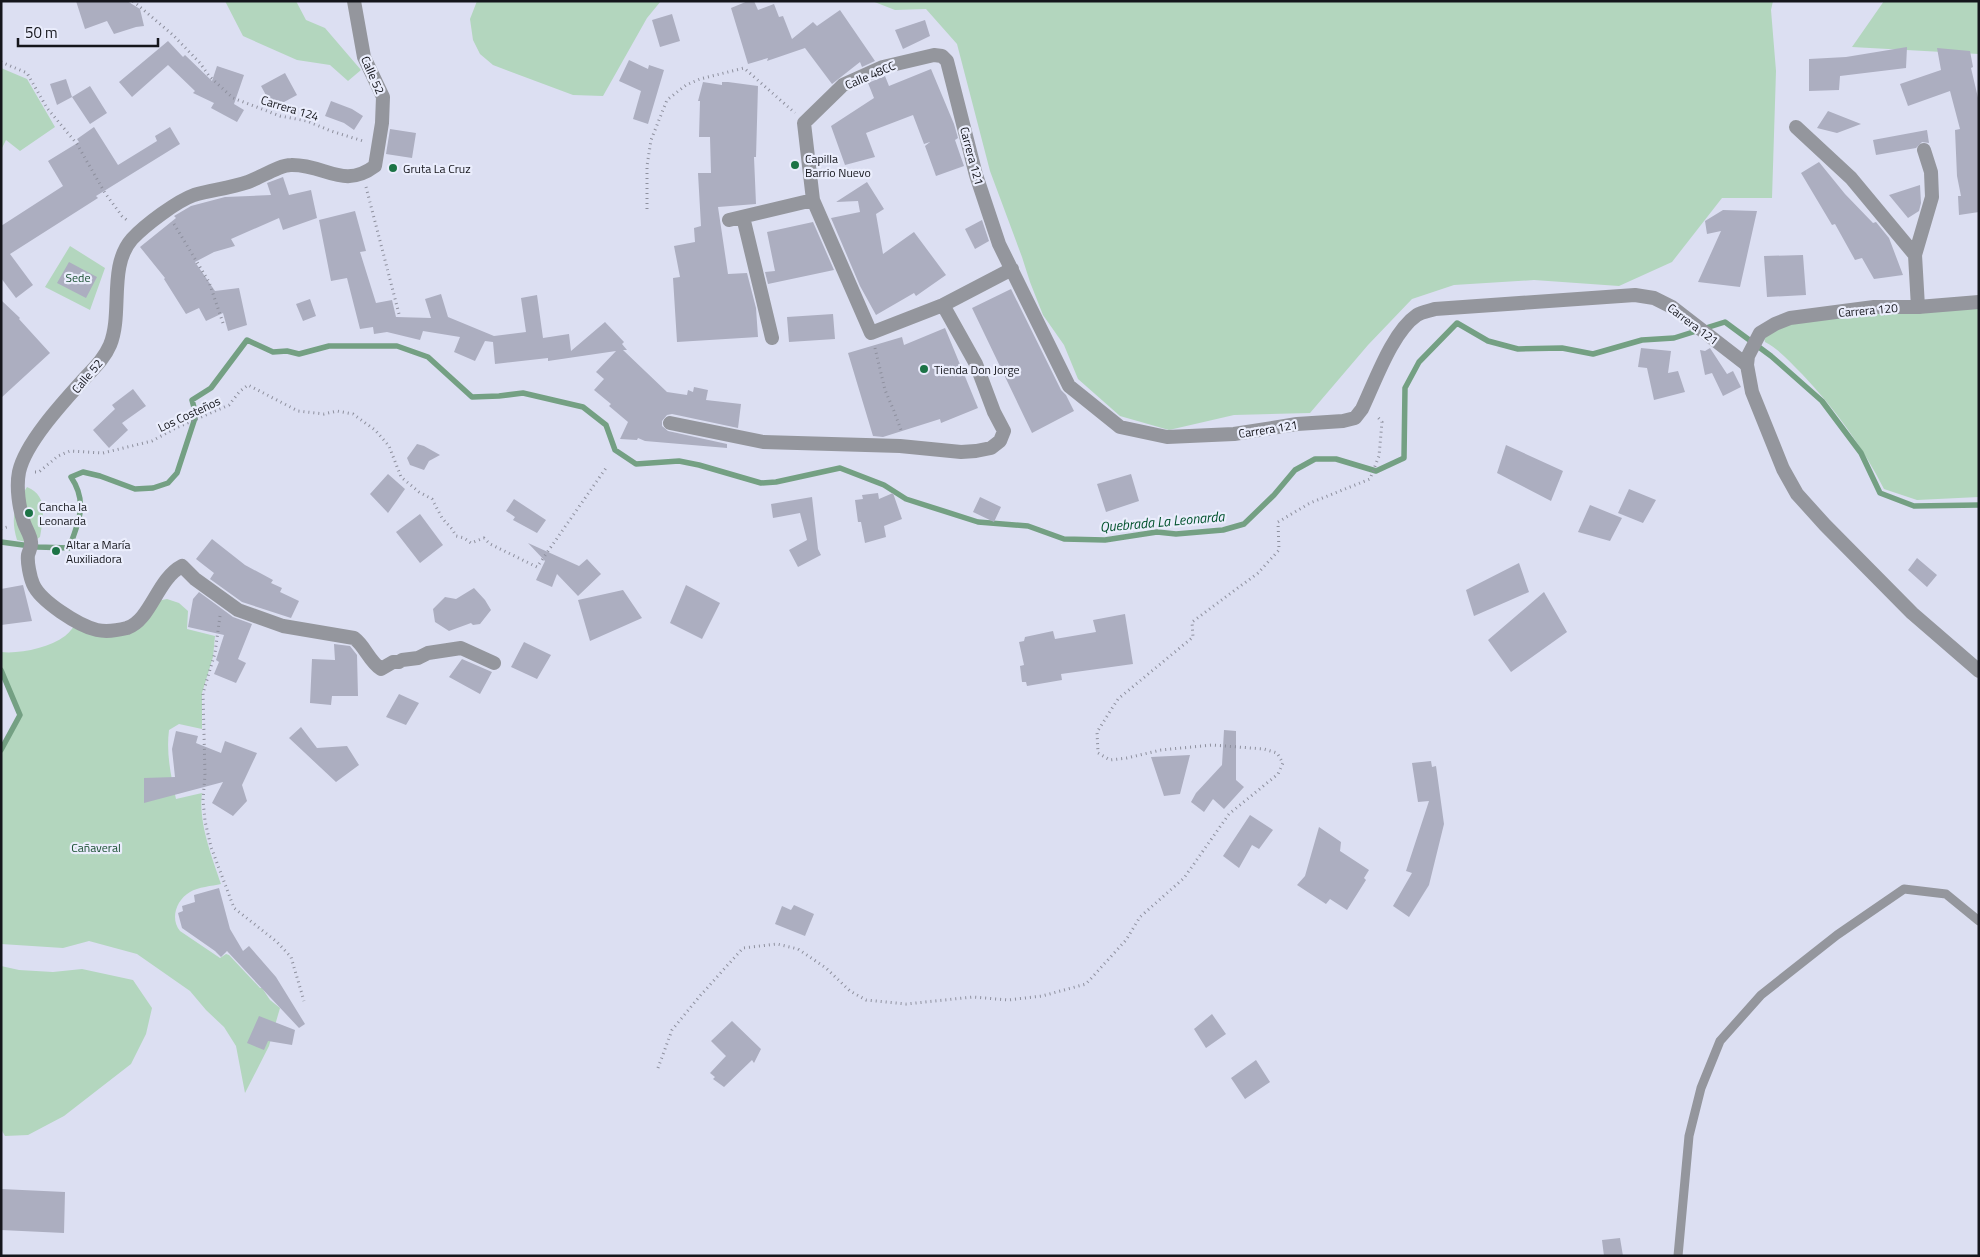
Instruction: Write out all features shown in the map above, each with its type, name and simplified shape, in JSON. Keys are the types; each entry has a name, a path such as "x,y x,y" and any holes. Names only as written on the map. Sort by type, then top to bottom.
{"street":[{"name":"Calle 52","path":"354,1 364,56 383,98 382,123 375,166 354,177 344,177 317,168 289,165 247,182 192,196 164,212 132,240 121,264 116,291 114,329 110,345 95,368 38,435 28,451 19,472 18,491 21,512 31,542 28,557 33,583 39,593 54,607 98,630 114,630 129,628 142,617 162,583 172,571 182,566 195,579 238,610 283,626 354,638 381,669 402,660 418,658 428,653 461,648 494,663"},
{"name":"Calle 48CC","path":"804,123 843,86 883,67 934,55 942,56 948,61"},
{"name":"Carrera 121","path":"948,61 978,183 999,244 1070,386 1120,427 1167,437 1234,434 1297,424 1355,418 1362,410 1393,342 1405,324 1418,314 1435,309 1635,295 1654,298 1672,307 1747,360"},
{"path":"804,123 813,200 871,333 943,305 1012,269"},
{"path":"1796,127 1851,178 1915,255"},
{"path":"1918,307 1915,255 1932,196 1931,172 1924,150"},
{"path":"729,220 813,200"},
{"path":"743,217 772,338"},
{"name":"Carrera 120","path":"1747,360 1760,333 1790,318 1874,307 1918,307 1979,302"},
{"path":"670,423 763,442 900,446 976,451 992,448 1000,441 1004,431 994,412 976,364 943,305"},
{"path":"1747,360 1752,392 1782,470 1797,494 1825,525 1912,612 1979,671"}],"lane":[{"path":"1678,1256 1689,1136 1701,1088 1720,1041 1761,995 1837,935 1904,889 1946,894 1979,921"}],"path":[{"name":"Carrera 124","path":"133,1 173,35 200,63 209,76 233,98 280,116 307,121 331,131 363,140 375,166"},
{"path":"1,62 28,73 47,108 77,144 105,193 122,216 142,231"},
{"path":"647,208 647,166 651,140 667,100 686,85 700,79 744,68 783,101 804,123"},
{"path":"362,174 375,216 399,314"},
{"path":"164,212 177,228 209,282 224,326"},
{"path":"871,333 885,390 901,432 900,446"},
{"name":"Los Costeños","path":"19,472 38,472 61,454 70,451 103,453 152,441 191,421 229,405 240,391 248,386 298,411 324,414 337,411 353,414 375,430 390,446 401,476 419,492 432,499 442,518 456,536 471,542 484,538 498,548 537,568 606,468"},
{"path":"658,1068 672,1030 743,948 777,944 798,949 826,968 850,991 866,1000 906,1004 973,997 1008,1000 1042,996 1086,984 1126,940 1140,917 1184,878 1229,814 1278,774 1283,762 1277,753 1264,748 1212,745 1161,750 1110,760 1098,753 1097,732 1118,699 1193,637 1192,622 1258,574 1279,550 1278,522 1310,503 1370,479 1380,456 1382,422 1366,401"},
{"path":"208,588 217,600 220,617 215,653 203,693 205,775 203,800 211,847 234,908 276,942 291,957 304,1001"}],"green space":[{"path":"225,1 296,1 306,20 325,28 361,70 348,81 330,65 297,60 243,36"},
{"path":"477,1 661,1 647,18 603,96 573,95 493,65 480,54 473,40 470,19"},
{"path":"872,1 1773,1 1771,10 1776,71 1772,198 1722,198 1672,262 1619,286 1534,280 1454,285 1412,299 1368,345 1310,413 1234,415 1169,430 1120,416 1078,379 1064,345 1043,315 1030,282 990,171 957,44 926,9 895,10"},
{"path":"1884,1 1979,1 1979,54 1852,47"},
{"path":"1,68 27,79 55,127 20,151 6,140 1,150"},
{"name":"Sede","path":"70,246 105,268 90,310 45,287"},
{"path":"1979,307 1979,497 1917,500 1884,489 1858,443 1826,401 1780,352 1765,342 1764,338 1767,333 1816,315"},
{"name":"Cancha la Leonarda","path":"27,487 39,496 43,508 40,537 31,543 17,540 14,524 19,500"},
{"name":"Cañaveral","path":"167,599 179,603 188,611 187,629 215,636 213,657 202,693 202,729 179,724 169,730 168,748 176,799 202,793 201,804 204,827 221,884 197,889 185,895 176,910 175,921 180,931 220,958 226,954 229,955 262,988 270,1000 280,1008 269,1046 245,1093 236,1046 224,1027 190,991 137,954 89,941 63,948 1,944 1,753 22,715 1,666 1,652 25,651 51,644 65,636 78,621 116,632 157,601"},
{"path":"1,966 19,970 53,972 82,969 133,980 152,1008 146,1034 131,1064 64,1116 28,1135 5,1136 1,1129"}],"building":[{"path":"76,1 127,1 140,9 144,26 114,34 107,21 85,29"},
{"path":"748,1 754,1 758,10 774,4 779,17 783,16 792,39 813,22 817,26 840,10 875,61 862,67 860,62 832,84 805,48 767,61 768,58 748,64 731,8"},
{"path":"672,14 680,41 660,47 652,20"},
{"path":"925,20 930,36 903,49 895,30"},
{"path":"168,41 183,57 185,55 212,81 217,66 244,75 234,104 244,110 237,122 211,108 214,103 193,93 195,91 168,65 132,97 119,82"},
{"path":"1907,47 1906,68 1840,76 1839,90 1809,91 1809,59 1846,57"},
{"path":"1937,48 1970,51 1973,67 1971,68 1979,102 1979,212 1959,215 1958,196 1961,196 1957,176 1955,130 1960,129 1950,91 1908,106 1900,84 1941,70"},
{"path":"629,60 648,69 649,65 664,70 648,124 633,119 641,91 619,81"},
{"path":"931,69 954,124 958,138 955,140 964,166 936,176 925,146 930,142 924,144 913,115 866,133 875,157 845,165 831,126 874,98 868,83 885,76 889,86"},
{"path":"285,73 297,95 273,108 261,86"},
{"path":"66,79 72,97 57,105 50,84"},
{"path":"703,82 722,85 722,82 728,82 758,86 756,157 754,157 756,204 718,207 728,274 747,273 756,308 758,337 677,342 673,278 680,277 674,246 695,242 694,228 701,226 698,173 711,173 710,137 699,137 700,101 698,101"},
{"path":"90,86 107,113 90,124 72,97"},
{"path":"331,101 352,109 363,116 354,130 344,123 325,116"},
{"path":"1828,111 1861,124 1837,133 1817,128"},
{"path":"94,127 118,165 157,141 155,136 170,127 180,144 96,196 98,198 10,254 33,285 16,298 1,278 1,226 63,186 48,161 79,142 77,139"},
{"path":"390,129 416,133 412,158 386,154"},
{"path":"1927,130 1929,143 1922,142 1916,148 1876,155 1873,140"},
{"path":"1819,162 1845,194 1873,223 1876,222 1889,238 1903,275 1874,279 1862,258 1855,260 1835,224 1832,225 1801,173"},
{"path":"283,177 289,195 311,190 317,218 283,230 279,218 231,239 235,246 214,252 195,262 215,291 239,288 247,325 228,331 223,313 206,321 199,308 186,314 165,278 140,247 176,218 174,216 191,206 225,197 271,195 267,183"},
{"path":"867,182 884,209 876,214 883,254 914,232 946,275 916,296 914,293 876,315 860,286 831,218 860,212 858,201 836,202"},
{"path":"1920,185 1921,203 1919,211 1908,218 1889,195"},
{"path":"1723,210 1757,211 1740,287 1698,282 1721,231 1707,234 1705,221"},
{"path":"355,211 366,251 360,252 376,303 392,300 396,317 431,318 425,299 441,294 448,317 494,336 526,332 521,298 537,295 543,338 569,334 571,351 605,322 624,342 622,344 627,350 623,350 667,392 687,395 688,390 693,392 694,387 708,390 706,400 741,404 738,428 672,414 667,415 662,421 662,426 668,431 727,444 727,448 645,441 638,438 637,440 620,439 628,422 594,390 604,379 596,372 616,351 548,361 548,358 495,364 493,342 485,341 475,361 454,352 460,337 423,331 420,340 387,332 374,334 373,327 360,329 347,278 331,281 319,220"},
{"path":"982,220 989,241 975,249 965,229"},
{"path":"813,222 834,270 768,284 765,272 775,271 767,232"},
{"path":"1803,255 1806,295 1767,297 1764,256"},
{"path":"69,262 97,277 86,298 57,283"},
{"path":"1011,289 1061,390 1066,395 1074,411 1032,433 972,308"},
{"path":"310,299 316,316 303,321 296,304"},
{"path":"1,300 20,318 50,353 1,398"},
{"path":"833,314 835,339 789,342 787,317"},
{"path":"945,328 978,408 941,423 940,419 883,437 873,436 848,353 902,337 904,345"},
{"path":"1641,348 1671,351 1668,373 1678,371 1685,392 1654,400 1647,368 1638,367"},
{"path":"1710,348 1727,374 1733,371 1741,387 1723,396 1712,373 1705,375 1700,350 1705,351"},
{"path":"133,389 146,406 122,423 128,430 109,448 93,430 115,409 112,405"},
{"path":"417,444 440,455 429,461 424,470 410,465 407,458"},
{"path":"1506,445 1563,471 1551,501 1497,473"},
{"path":"388,474 405,489 388,513 370,494"},
{"path":"1131,474 1139,501 1106,512 1097,484"},
{"path":"1629,489 1656,500 1643,523 1618,513"},
{"path":"878,493 879,499 893,493 902,519 884,526 886,537 865,543 861,522 858,522 855,500 863,499 862,495"},
{"path":"812,497 818,549 821,555 798,567 789,550 807,540 800,513 773,518 771,504"},
{"path":"980,497 1001,507 994,522 973,512"},
{"path":"514,499 546,520 537,533 513,520 515,517 506,511"},
{"path":"1590,505 1622,518 1610,541 1578,532"},
{"path":"420,514 443,545 420,563 396,532"},
{"path":"212,539 245,565 273,580 271,583 282,588 280,592 299,601 291,618 242,602 210,579 214,573 196,559"},
{"path":"528,543 579,566 587,559 601,574 578,596 557,574 552,587 536,580 545,561"},
{"path":"1917,558 1937,575 1927,587 1908,570"},
{"path":"1519,563 1529,592 1474,616 1466,590"},
{"path":"23,585 32,621 1,625 1,589"},
{"path":"686,585 720,603 702,639 670,623"},
{"path":"474,588 491,610 480,624 473,625 471,623 449,631 435,622 433,609 445,597 456,599"},
{"path":"623,590 642,618 590,641 578,600"},
{"path":"199,592 233,617 252,624 238,659 246,663 236,683 214,674 219,662 216,660 224,635 188,627 193,599"},
{"path":"1544,592 1567,632 1511,672 1488,640"},
{"path":"1125,614 1133,664 1061,674 1062,680 1027,686 1026,682 1022,682 1020,666 1024,665 1019,642 1024,641 1025,637 1053,631 1055,639 1096,632 1093,620"},
{"path":"524,642 551,655 537,679 511,667"},
{"path":"334,644 350,646 357,655 358,696 332,696 331,705 310,703 312,659 335,660"},
{"path":"462,659 492,672 480,694 449,677"},
{"path":"399,694 419,703 406,725 386,717"},
{"path":"301,727 317,748 347,746 359,765 336,782 289,738"},
{"path":"1224,730 1236,731 1236,780 1244,787 1224,809 1213,799 1204,812 1191,802 1196,793 1222,765"},
{"path":"176,731 198,736 196,743 221,753 225,741 257,753 242,785 247,801 233,816 212,803 223,782 144,803 144,778 175,777 172,749"},
{"path":"1190,755 1180,794 1164,796 1151,757"},
{"path":"1431,761 1432,767 1436,766 1444,824 1429,885 1409,917 1393,906 1412,873 1406,871 1429,801 1418,802 1412,763"},
{"path":"1250,815 1273,830 1259,849 1252,845 1239,868 1223,856"},
{"path":"1319,827 1341,842 1340,851 1369,870 1364,878 1366,880 1347,910 1330,899 1326,904 1297,885 1305,876"},
{"path":"219,888 230,929 243,951 249,946 276,977 305,1024 299,1028 227,951 221,957 182,928 178,913 183,911 182,906 195,902 194,895"},
{"path":"794,905 814,914 805,936 775,924 782,906 791,910"},
{"path":"1212,1014 1226,1034 1206,1048 1194,1029"},
{"path":"259,1016 295,1030 292,1045 268,1041 264,1050 247,1043"},
{"path":"732,1021 761,1049 754,1063 752,1060 724,1087 713,1079 715,1077 710,1073 726,1056 711,1041"},
{"path":"1256,1060 1270,1082 1245,1099 1231,1078"},
{"path":"1,1189 65,1192 64,1233 1,1230"},
{"path":"1620,1238 1623,1256 1604,1256 1602,1240"}],"waterway":[{"name":"Quebrada La Leonarda","path":"1,542 38,547 69,548 79,521 80,512 79,495 71,477 83,472 135,489 153,488 168,483 177,473 196,415 192,400 211,388 247,340 273,352 287,351 299,354 329,346 397,346 428,357 472,397 523,393 583,407 606,425 615,450 636,464 679,461 761,483 776,482 840,468 884,485 906,499 978,522 1028,526 1064,539 1105,540 1157,532 1176,534 1223,530 1244,524 1274,495 1295,470 1315,459 1336,459 1376,471 1404,458 1405,388 1419,362 1457,323 1488,341 1518,349 1562,348 1593,354 1642,340 1674,338 1725,322 1771,356 1822,401 1861,453 1880,493 1914,506 1979,505"},
{"name":"Quebrada La Leonarda","path":"1,670 20,715 1,750"}],"place":[{"name":"Capilla Barrio Nuevo","path":"795,165"},
{"name":"Gruta La Cruz","path":"393,168"},
{"name":"Tienda Don Jorge","path":"924,369"},
{"name":"Cancha la Leonarda","path":"29,513"},
{"name":"Altar a María Auxiliadora","path":"56,551"}]}
